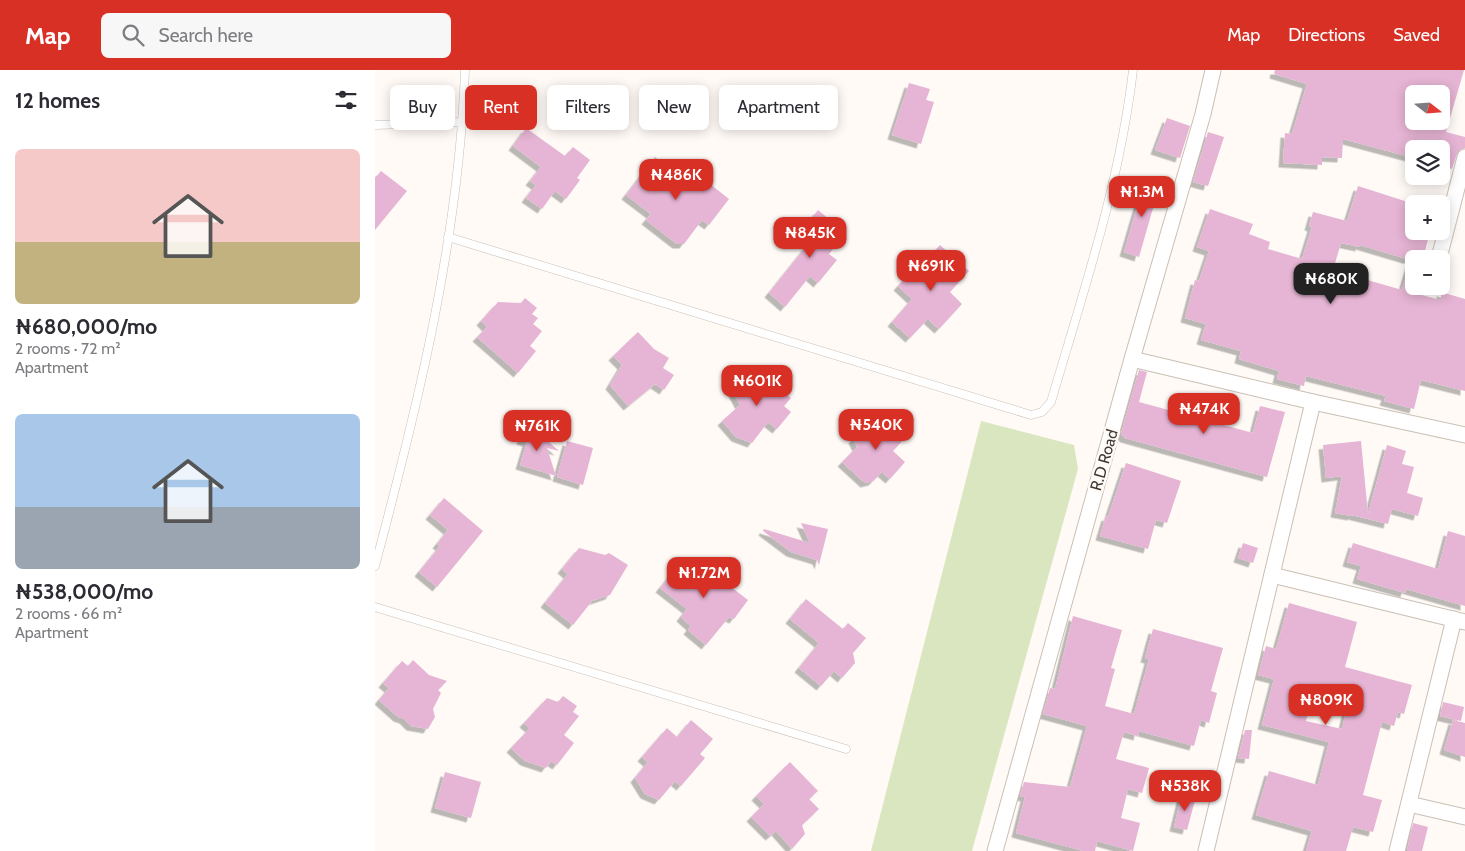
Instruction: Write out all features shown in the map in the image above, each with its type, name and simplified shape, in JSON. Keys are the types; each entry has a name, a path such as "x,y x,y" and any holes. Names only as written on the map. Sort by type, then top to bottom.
{"street":[{"name":"R.D Road","path":"995,851 1132,359 1203,114 1213,70"},
{"path":"1441,250 1465,157"},
{"path":"1132,359 1313,402 1465,435"},
{"path":"1205,851 1313,402"},
{"path":"1272,575 1459,621 1397,851"},
{"path":"1409,804 1465,817"}],"lane":[{"path":"375,566 405,451 430,338 449,237 463,122 465,70"},
{"path":"449,237 1021,412 1031,415 1037,414 1042,412 1051,402 1101,232 1129,110 1133,70"},
{"path":"375,124 463,122"},
{"path":"375,607 846,749"}],"green space":[{"path":"981,421 1074,445 1078,469 972,851 871,851"}],"building":[{"path":"1275,70 1464,70 1450,118 1450,85 1405,85 1405,130 1447,130 1446,132 1465,137 1465,148 1458,151 1452,169 1450,168 1450,140 1405,140 1405,156 1343,139 1342,158 1322,157 1322,165 1283,163 1285,133 1292,134 1307,84 1274,74"},
{"path":"909,83 930,89 926,100 934,102 921,144 892,135"},
{"path":"1167,118 1190,126 1180,158 1155,150"},
{"path":"525,130 529,130 565,156 573,147 590,160 577,178 580,180 566,199 555,191 542,209 526,198 536,185 530,181 541,167 513,146"},
{"path":"1208,132 1224,137 1208,186 1193,182"},
{"path":"655,157 687,182 695,172 729,199 709,225 702,220 684,244 677,244 646,220 651,214 626,195"},
{"path":"381,171 407,191 375,230 375,178"},
{"path":"1145,180 1160,184 1139,257 1124,252"},
{"path":"1358,186 1405,201 1405,240 1428,240 1425,250 1405,250 1405,258 1360,245 1360,247 1341,243 1333,270 1402,290 1405,280 1405,295 1422,295 1441,300 1441,295 1450,295 1465,299 1465,391 1421,380 1414,409 1384,401 1386,396 1306,376 1304,386 1277,379 1279,371 1239,359 1241,351 1201,340 1206,324 1185,318 1195,280 1199,281 1209,251 1197,247 1210,209 1253,224 1249,234 1270,242 1268,249 1302,259 1312,227 1309,226 1313,212 1347,221"},
{"path":"818,210 846,233 829,254 837,260 818,283 810,276 785,307 769,293 816,234 805,226"},
{"path":"940,245 969,271 950,292 962,304 939,329 928,319 910,338 892,322 912,299 898,286 911,272 913,274"},
{"path":"525,298 537,308 532,314 538,318 533,324 542,331 530,346 536,351 518,373 477,337 487,327 481,321 498,302 521,303"},
{"path":"638,332 654,349 669,358 663,368 674,375 664,390 655,384 628,406 610,385 622,365 613,356"},
{"path":"753,367 791,398 784,406 791,412 777,429 768,422 752,443 736,437 722,421 740,405 733,392"},
{"path":"1139,370 1147,372 1139,402 1253,433 1260,406 1285,412 1267,477 1125,438 1121,434"},
{"path":"877,413 905,438 893,451 905,462 890,479 882,472 873,481 865,483 842,462 857,447 853,439"},
{"path":"531,426 559,451 547,448 556,476 520,465 527,442 521,440 525,427 531,429"},
{"path":"567,441 593,448 583,485 557,477"},
{"path":"1361,441 1368,514 1387,445 1406,451 1402,464 1414,467 1407,493 1423,498 1418,516 1392,509 1388,524 1335,513 1342,476 1326,478 1323,445"},
{"path":"1126,463 1181,481 1167,523 1156,520 1148,549 1100,536"},
{"path":"444,498 483,531 437,587 419,572 440,546 437,544 448,530 430,515"},
{"path":"801,523 828,529 819,565 817,560 791,552 763,531 764,529 810,543"},
{"path":"1448,531 1465,536 1465,606 1406,589 1405,593 1357,579 1361,566 1347,562 1353,543 1438,569"},
{"path":"1243,543 1258,548 1253,563 1238,558"},
{"path":"579,548 605,555 609,553 628,565 610,595 592,601 573,625 545,603 568,574 562,569"},
{"path":"684,558 711,580 720,569 735,581 731,587 748,600 734,619 729,617 706,645 688,630 691,626 681,617 687,609 660,588"},
{"path":"806,599 843,629 848,623 866,638 853,653 855,663 842,678 834,671 821,686 799,668 819,643 790,619"},
{"path":"1289,603 1357,622 1345,667 1412,685 1404,714 1398,712 1394,726 1382,722 1363,795 1382,800 1373,832 1353,827 1346,851 1306,851 1312,831 1256,815 1269,771 1318,785 1329,742 1262,725 1274,679 1258,675 1266,646 1276,649","holes":["1314,690 1349,700 1342,729 1306,721"]},
{"path":"1073,616 1122,630 1111,668 1115,669 1105,706 1134,714 1149,659 1145,658 1153,629 1223,648 1211,691 1217,693 1209,723 1201,720 1194,746 1139,731 1138,736 1124,732 1116,759 1149,768 1142,793 1128,789 1121,818 1140,823 1133,851 1097,841 1095,851 1084,851 1016,833 1025,797 1020,796 1024,782 1070,787 1087,726 1043,714 1050,688 1055,689"},
{"path":"413,660 429,675 447,681 438,690 441,693 433,709 435,717 428,729 411,726 379,700 389,688 383,683 402,661 408,666"},
{"path":"563,696 577,706 573,712 579,716 564,735 574,743 557,765 551,761 546,768 525,761 511,748 530,728 524,723 547,698 558,702"},
{"path":"1443,702 1464,707 1461,721 1440,716"},
{"path":"691,720 713,739 700,754 705,758 681,786 675,781 659,800 645,794 635,778 648,762 642,757 667,728 677,737"},
{"path":"1453,720 1465,723 1465,757 1444,750"},
{"path":"1245,730 1252,730 1249,759 1238,758"},
{"path":"790,762 818,791 809,799 819,809 802,825 805,834 792,849 776,831 770,836 751,817 764,804 756,796"},
{"path":"445,772 481,782 471,818 435,808"},
{"path":"1182,794 1196,797 1187,830 1174,827"},
{"path":"1413,823 1428,827 1422,851 1407,851"}]}
